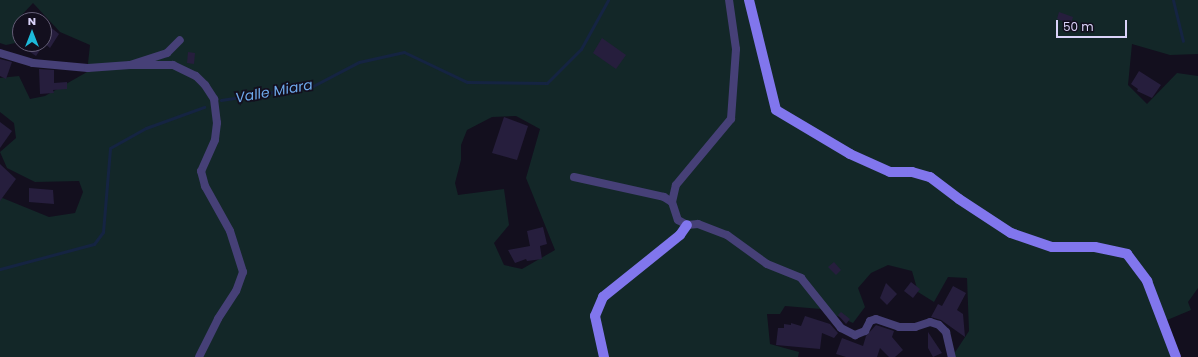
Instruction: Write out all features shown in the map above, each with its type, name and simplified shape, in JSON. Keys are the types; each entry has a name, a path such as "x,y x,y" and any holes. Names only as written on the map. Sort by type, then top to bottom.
{"street":[{"path":"729,0 736,49 732,119 676,185 672,202 678,220 687,225 698,224 727,236 767,264 801,278 841,328 855,335 865,330 870,321 876,319 899,327 915,327 930,322 946,332 952,357"},
{"path":"749,0 776,110 850,154 890,172 912,172 930,176 959,199 1011,233 1052,248 1095,247 1127,254 1147,281 1176,357"},
{"path":"130,65 167,54 180,40"},
{"path":"0,53 33,63 88,68 130,65 173,65 196,76 205,85 214,99 217,123 216,140 201,171 205,186 230,231 243,272 236,291 218,319 200,357"},
{"path":"574,177 664,197 672,202"},
{"path":"604,357 595,316 603,297 680,235 687,225"}],"green space":[{"path":"0,0 1198,0 1198,54 1170,55 1132,44 1128,85 1147,104 1177,73 1198,76 1198,288 1188,302 1191,310 1160,323 1173,357 952,357 969,331 967,278 948,277 934,302 918,292 912,271 888,265 871,273 858,288 865,307 853,323 821,309 785,306 780,314 767,314 770,344 799,352 798,357 0,357 0,197 49,217 75,213 83,192 79,181 35,182 7,168 0,152 16,138 14,123 0,112 0,78 19,76 30,99 45,96 87,72 90,45 60,32 52,23 52,12 41,12 33,3 25,12 12,12 12,44 6,45 0,43","holes":["516,116 540,129 526,178 555,250 522,269 504,265 494,243 509,225 504,189 458,195 455,183 461,160 461,145 467,130 492,117"]}],"building":[{"path":"1059,12 1073,17 1071,24 1057,19"},
{"path":"52,28 59,34 52,45"},
{"path":"602,38 626,55 616,69 593,53"},
{"path":"30,52 39,52 36,56"},
{"path":"188,52 195,53 194,64 187,63"},
{"path":"0,59 12,62 6,79 0,76"},
{"path":"39,69 54,70 54,83 67,82 67,89 53,90 54,93 40,94"},
{"path":"1139,71 1161,85 1152,98 1137,91 1138,89 1131,84"},
{"path":"504,117 528,126 517,160 492,153"},
{"path":"0,122 12,131 0,148"},
{"path":"0,164 16,179 0,201"},
{"path":"29,188 53,190 54,204 29,202"},
{"path":"543,227 547,244 540,246 542,259 527,261 526,259 515,263 508,250 530,246 527,231"},
{"path":"834,262 841,270 836,275 828,267"},
{"path":"911,282 920,289 913,298 904,291"},
{"path":"886,283 897,294 887,305 880,298"},
{"path":"953,286 966,293 957,310 963,314 965,337 941,320 931,317 938,304 942,306"},
{"path":"841,312 850,319 846,324 838,315"},
{"path":"805,316 830,324 838,333 834,338 822,333 820,349 776,345 778,328 784,328 784,324 791,325 791,323 801,326"},
{"path":"876,325 894,331 892,337 903,350 895,357 889,357 880,348 877,357 846,357 836,354 842,338 863,346 866,336"},
{"path":"928,332 942,353 933,357 928,348"}],"waterway":[{"name":"Valle Miara","path":"221,100 313,86 359,62 404,52 467,82 547,83 581,49 608,0"},
{"path":"1173,0 1183,41"},
{"name":"Valle Miara","path":"0,269 94,244 103,232 110,148 146,128 204,107"}]}
